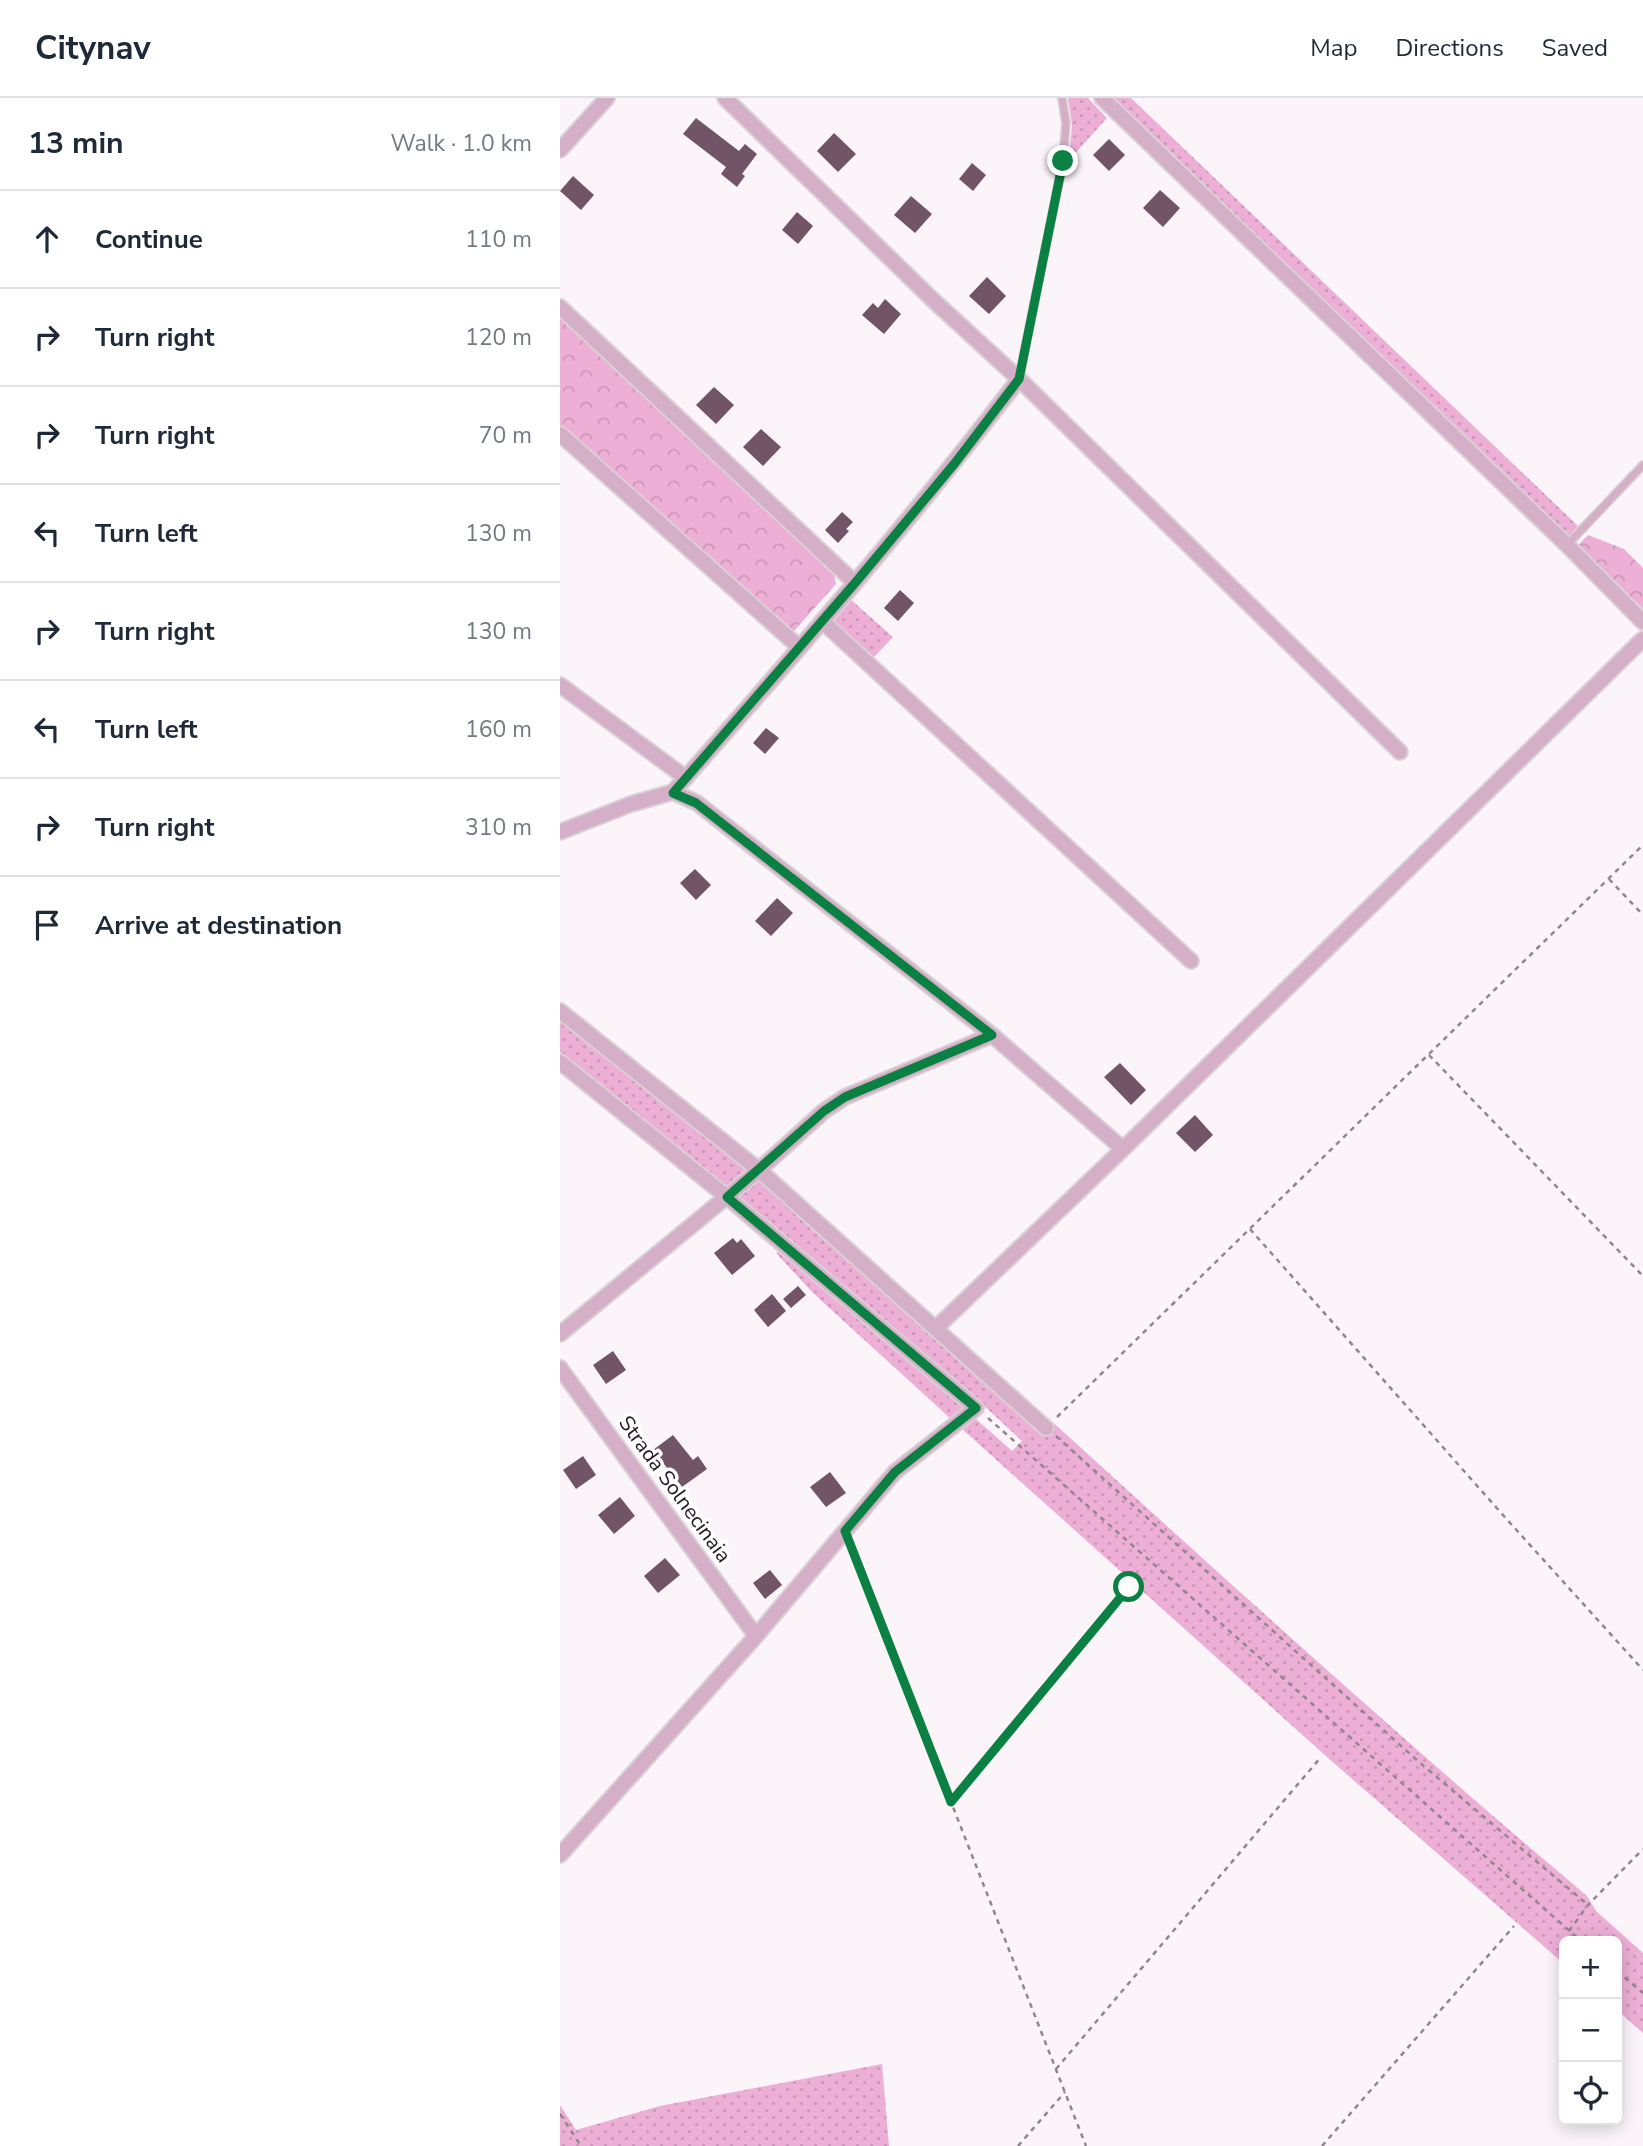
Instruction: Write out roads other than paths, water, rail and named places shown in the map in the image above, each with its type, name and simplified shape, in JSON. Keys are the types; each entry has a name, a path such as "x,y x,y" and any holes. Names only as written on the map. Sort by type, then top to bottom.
{"street":[{"path":"560,150 607,98"},
{"path":"724,98 933,300 1019,379 1399,751"},
{"path":"1102,98 1567,545 1643,622"},
{"path":"560,307 855,583"},
{"path":"560,832 631,804 673,793 855,583 955,463 1019,379"},
{"path":"560,434 799,647"},
{"path":"822,621 1191,961"},
{"path":"935,1329 1123,1149 1643,639"},
{"path":"560,685 686,778"},
{"path":"673,793 696,803 992,1035 1123,1149"},
{"path":"560,1011 759,1170 1046,1428"},
{"path":"560,1334 759,1170 824,1111 845,1097 992,1035"},
{"path":"560,1062 727,1197 976,1408 895,1472 756,1636 560,1855"},
{"name":"Strada Solnecinaia","path":"560,1368 756,1636"}],"lane":[{"path":"1019,379 1063,161 1066,123 1062,98"},
{"path":"1567,545 1643,465"}]}
